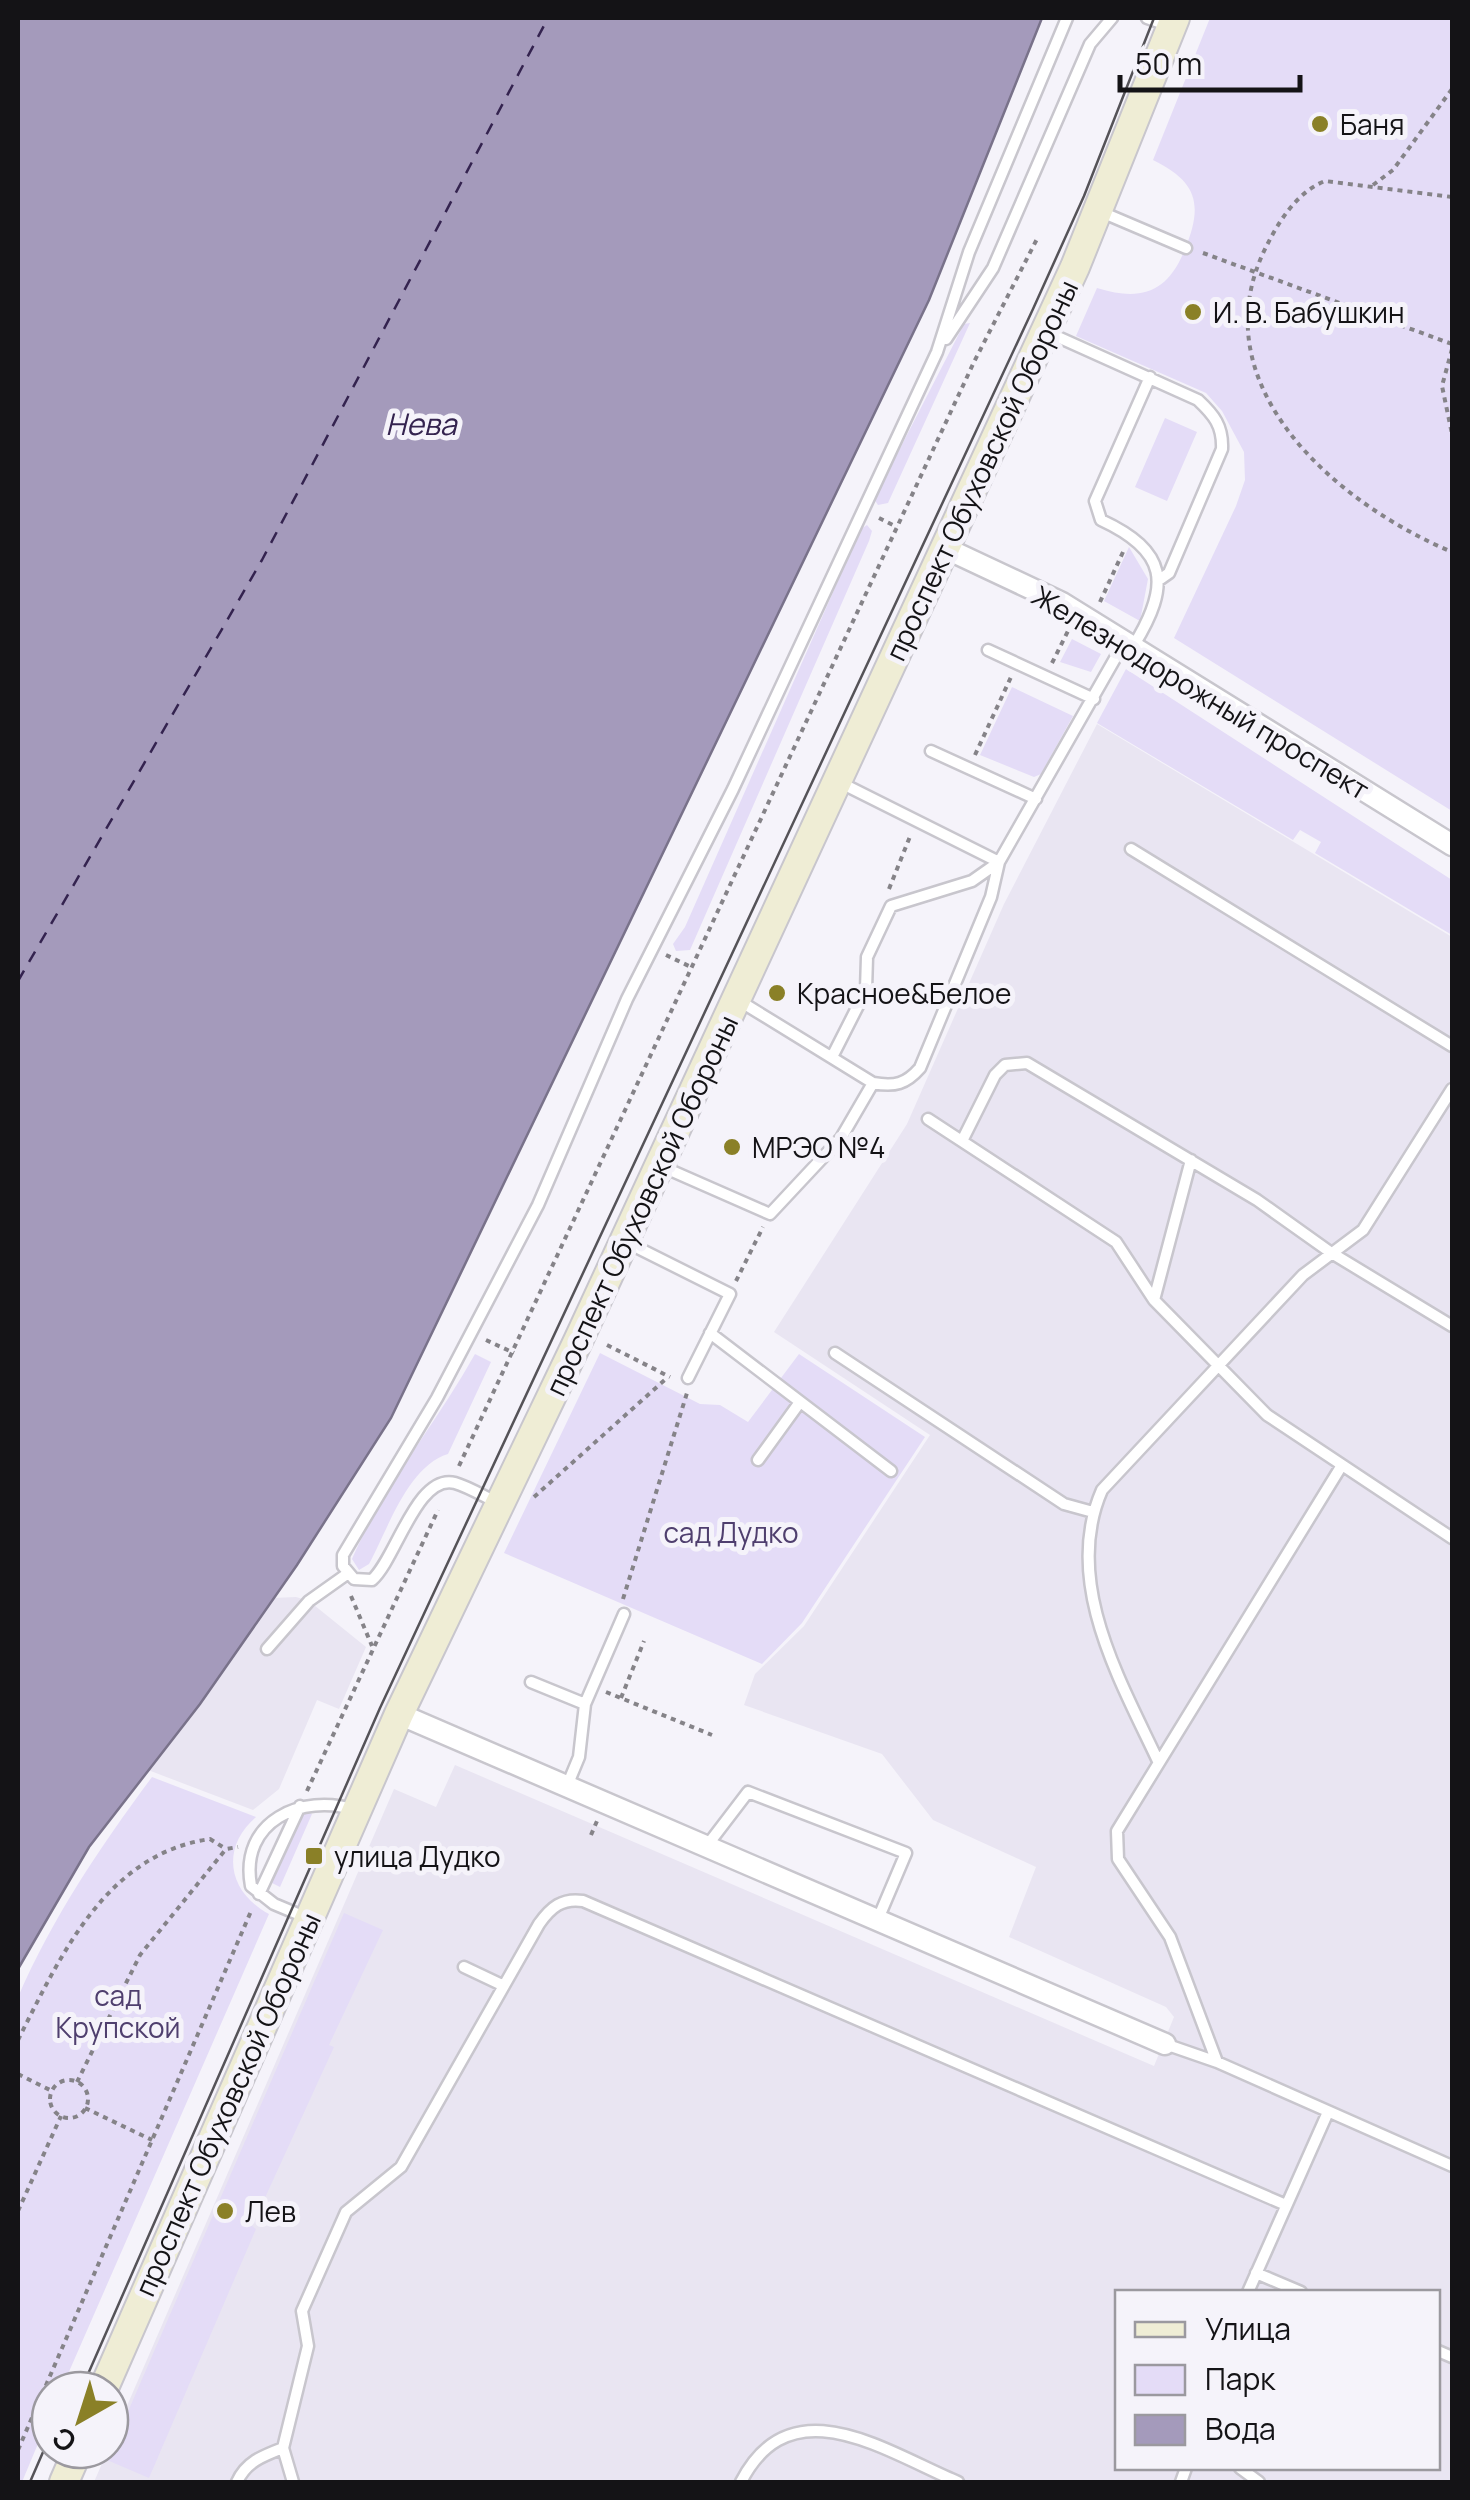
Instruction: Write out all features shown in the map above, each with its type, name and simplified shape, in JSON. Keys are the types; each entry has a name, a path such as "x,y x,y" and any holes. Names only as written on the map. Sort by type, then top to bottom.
{"main road":[{"name":"проспект Обуховской Обороны","path":"112,2370 399,1714 660,1165 1099,211 1164,21"}],"street":[{"name":"Железнодорожный проспект","path":"945,548 1062,603 1452,846"},
{"path":"399,1714 1165,2044"}],"lane":[{"path":"500,1504 452,1482 437,1484 423,1495 380,1573 362,1582 350,1576 342,1555 437,1398 538,1206 627,1000 732,789 937,352 966,262 1067,18"},
{"path":"937,352 993,268 1090,44 1112,18"},
{"path":"1099,211 1186,248"},
{"path":"966,262 984,272 993,268"},
{"path":"1045,331 1198,400 1215,416 1223,434 1222,449 1169,573 1159,580"},
{"path":"736,999 873,1084 890,1086 908,1081 920,1068 991,897 1000,862 1094,699 1151,618 1159,580 1152,555 1131,534 1102,520 1094,501 1150,377"},
{"path":"988,650 1094,699"},
{"path":"930,751 1036,799"},
{"path":"837,781 1000,862"},
{"path":"1131,849 1452,1046"},
{"path":"832,1057 866,990 867,957 891,906 972,882 1000,862"},
{"path":"964,1139 996,1075 1016,1062 1027,1063 1191,1160 1330,1252 1452,1326"},
{"path":"660,1165 770,1214 841,1138 873,1084"},
{"path":"1158,1762 1110,1659 1095,1612 1090,1567 1093,1512 1102,1490 1214,1366 1330,1252 1364,1230 1452,1089"},
{"path":"928,1119 1116,1242 1154,1300 1214,1366 1267,1415 1452,1538"},
{"path":"1154,1300 1191,1160"},
{"path":"624,1242 730,1294 688,1378"},
{"path":"710,1333 891,1470"},
{"path":"835,1353 1064,1504 1093,1512"},
{"path":"758,1460 800,1402"},
{"path":"1217,2062 1170,1937 1118,1859 1118,1831 1342,1465"},
{"path":"267,1649 308,1601 350,1576"},
{"path":"566,1786 579,1756 585,1704 624,1614"},
{"path":"531,1682 585,1704"},
{"path":"706,1846 748,1792 906,1853 878,1920"},
{"path":"308,1918 258,1894 249,1872 258,1842 268,1825 300,1805 326,1802 356,1810"},
{"path":"258,1894 300,1805"},
{"path":"292,2482 283,2448 308,2346 302,2310 346,2212 400,2167 545,1915 568,1899 583,1901 1286,2205"},
{"path":"464,1967 502,1985"},
{"path":"1165,2044 1217,2062 1452,2166"},
{"path":"1249,2290 1328,2112"},
{"path":"1256,2274 1296,2290"},
{"path":"742,2482 763,2454 784,2437 829,2428 958,2482"},
{"path":"237,2482 256,2459 283,2448"}],"path":[{"path":"1372,185 1394,170 1452,89"},
{"path":"1452,197 1325,181 1309,187 1279,223 1254,271 1247,341 1267,402 1317,463 1367,507 1452,552"},
{"path":"300,1805 362,1663 514,1352 897,527 1038,237"},
{"path":"1186,248 1452,346 1442,386 1452,434"},
{"path":"989,312 999,318"},
{"path":"873,516 897,527"},
{"path":"1100,603 1131,534"},
{"path":"1046,676 1070,627"},
{"path":"969,769 1018,664"},
{"path":"891,906 888,884 917,820"},
{"path":"671,957 695,968"},
{"path":"730,1294 770,1214"},
{"path":"489,1341 514,1352"},
{"path":"600,1342 668,1377 688,1378 622,1602 624,1614"},
{"path":"530,1500 668,1377"},
{"path":"350,1576 355,1612 372,1646"},
{"path":"621,1698 644,1642"},
{"path":"592,1686 712,1735"},
{"path":"591,1834 597,1821"},
{"path":"18,2040 68,1945 110,1890 160,1852 210,1839 226,1850 140,1955 77,2082"},
{"path":"18,2450 252,1909"},
{"path":"18,2074 52,2090"},
{"path":"62,2081 77,2082 87,2093 86,2108 79,2114 61,2116 51,2105 52,2090 62,2081"},
{"path":"86,2108 152,2140"},
{"path":"18,2211 61,2116"}],"shaded area":[{"path":"1097,724 1452,937 1452,2482 94,2482 99,2470 130,2470 130,2399 394,1789 436,1807 455,1765 1154,2066 1174,2017 1166,2007 1009,1937 1036,1867 933,1820 882,1754 744,1705 755,1674 804,1626 930,1435 774,1332 907,1124 1004,904"},
{"path":"273,1598 309,1601 366,1647 339,1709 317,1700 279,1789 253,1810 148,1770"}],"green space":[{"path":"1210,18 1452,18 1452,811 1174,638 1236,506 1245,480 1244,452 1222,411 1206,393 1076,336 1097,288 1127,294 1152,290 1170,275 1185,249 1194,220 1193,196 1180,177 1153,160"},
{"path":"970,323 888,503 878,505 874,499 964,324"},
{"path":"1165,418 1197,432 1167,501 1135,487"},
{"path":"867,525 872,531 869,541 690,950 676,951 673,944 685,927 861,529"},
{"path":"1129,547 1148,579 1140,621 1104,601"},
{"path":"1072,639 1101,654 1091,672 1060,662"},
{"path":"1126,669 1452,880 1452,935 1315,853 1321,842 1300,830 1293,840 1097,723"},
{"path":"1012,687 1073,716 1041,774 1034,777 980,755"},
{"name":"сад Дудко","path":"600,1353 700,1404 720,1405 748,1422 799,1354 925,1437 802,1623 762,1664 504,1553"},
{"path":"475,1354 491,1362 448,1454 421,1471 410,1485 369,1564 359,1570 352,1559 365,1532"},
{"name":"сад Крупской","path":"152,1777 256,1817 237,1842 234,1869 245,1894 269,1914 70,2370 30,2370 30,2463 22,2482 18,2482 18,1997 46,1939"},
{"path":"304,1810 312,1814 280,1887 272,1883"},
{"path":"344,1913 383,1930 329,2045 334,2047 252,2226 256,2229 149,2478 130,2470 130,2407"}],"water":[{"name":"Нева","path":"18,18 1042,18 929,300 391,1418 297,1565 200,1704 89,1847 18,1969"}],"ferry route":[{"path":"18,981 262,560 548,18"}],"tram line":[{"path":"90,2370 380,1708 1033,309 1084,196 1154,18"},
{"path":"30,2482 35,2470"}],"place":[{"name":"Баня","path":"1320,124"},
{"name":"И. В. Бабушкин","path":"1193,312"},
{"name":"Красное&Белое","path":"777,993"},
{"name":"МРЭО №4","path":"732,1147"},
{"name":"улица Дудко","path":"314,1856"},
{"name":"Лев","path":"225,2211"}]}
